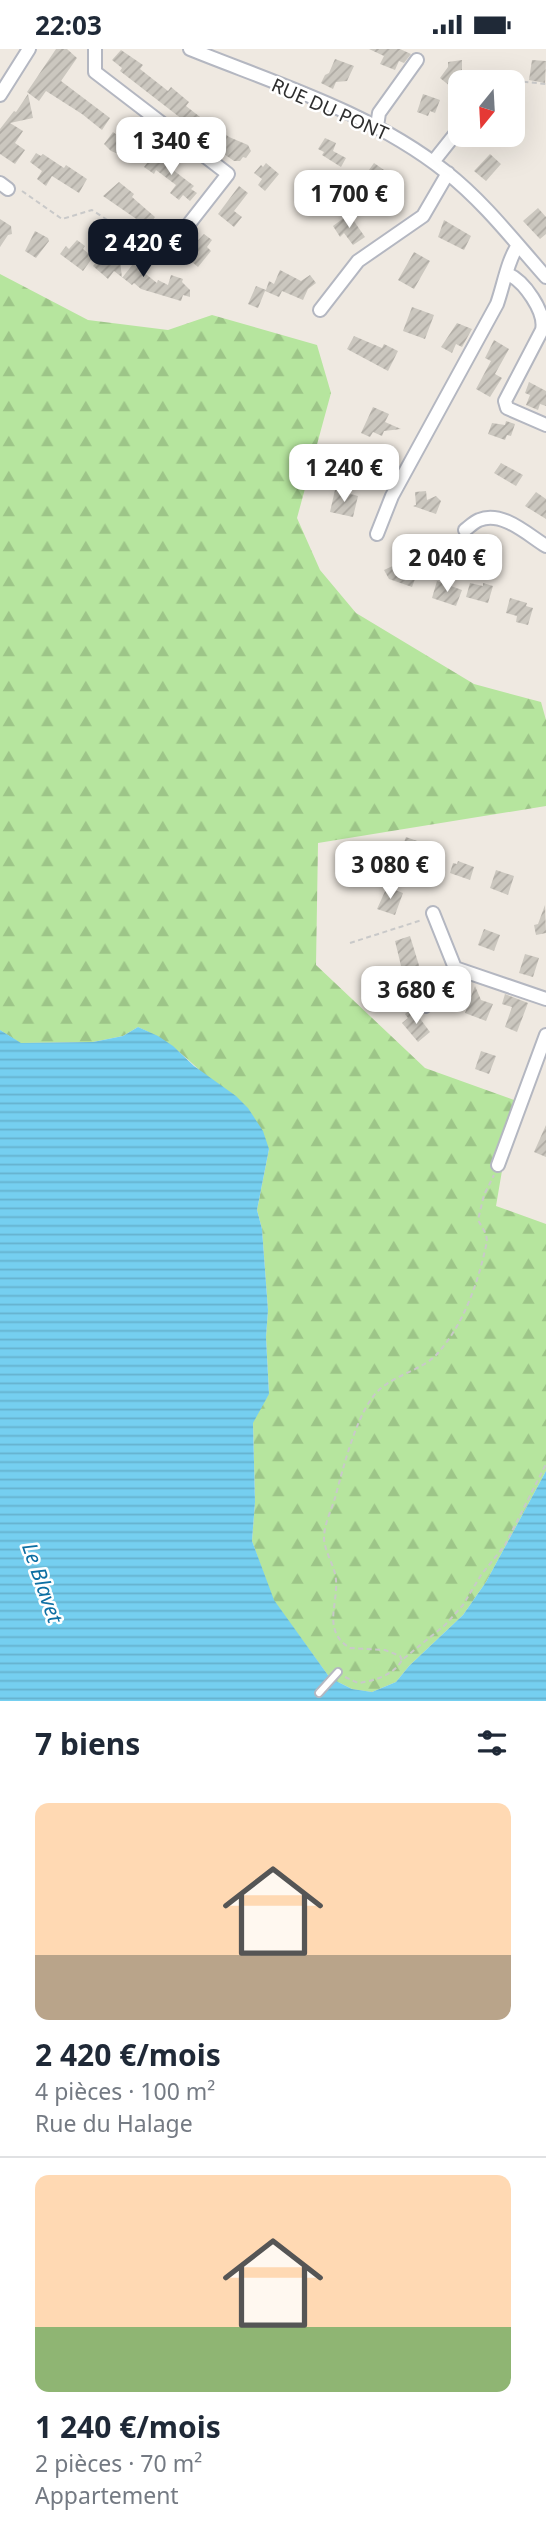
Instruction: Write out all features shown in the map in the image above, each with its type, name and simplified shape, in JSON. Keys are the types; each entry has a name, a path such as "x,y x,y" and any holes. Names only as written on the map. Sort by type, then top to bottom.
{"street":[{"path":"0,95 29,49"},
{"path":"95,49 95,72 228,174 167,252"},
{"name":"RUE DU PONT","path":"190,49 377,126 448,173 481,204 546,277"},
{"path":"377,126 379,113 417,60"},
{"path":"433,162 448,143"},
{"path":"320,310 358,261 423,215 448,173"},
{"path":"377,534 392,496 497,304 508,274 510,258 519,245"},
{"path":"508,274 517,278 544,321 542,330 505,401 507,408 546,425"},
{"path":"465,530 480,519 497,518 546,546"},
{"path":"433,913 455,968 546,999"},
{"path":"498,1165 546,1035"}],"lane":[{"path":"426,1009 453,990 458,969"},
{"path":"319,1693 338,1672"}],"path":[{"path":"525,83 546,84"},
{"path":"4,186 18,188 62,219 92,210 149,246 167,252"},
{"path":"350,943 417,924 433,913"},
{"path":"402,1660 400,1656 385,1650 350,1648 334,1631 332,1619 337,1583 324,1540 326,1527 341,1467 370,1401 389,1382 437,1354 467,1306 476,1285 487,1241 478,1220 478,1212 498,1165"},
{"path":"338,1672 354,1682 364,1682 386,1675 445,1625 463,1605 481,1575 505,1545 546,1464"}],"green space":[{"path":"0,274 88,320 168,330 212,315 317,345 331,393 297,518 320,570 356,613 474,684 541,702 546,720 546,806 318,843 316,965 425,1068 514,1100 496,1206 546,1224 546,1471 486,1582 463,1615 409,1666 396,1682 372,1692 352,1689 330,1678 273,1600 252,1541 255,1502 253,1422 269,1393 266,1337 268,1310 262,1229 257,1210 269,1149 193,1064 158,1037 138,1027 123,1036 93,1042 20,1043 0,1030"}],"water":[{"name":"Le Blavet","path":"138,1027 173,1046 194,1066 236,1096 248,1108 263,1131 269,1149 257,1210 262,1229 268,1310 266,1337 269,1394 253,1423 255,1502 252,1541 274,1600 330,1678 352,1689 372,1692 396,1682 409,1666 463,1615 486,1582 546,1471 546,1701 0,1701 0,1030 21,1043 93,1042 123,1036"}],"building":[{"path":"56,49 67,49 77,58 61,81 110,118 102,130 46,91 39,101 27,92"},
{"path":"369,49 400,49 411,54 404,63 399,61 395,70 380,64 384,56"},
{"path":"121,50 143,65 140,69 168,91 171,87 189,102 186,106 204,120 229,137 248,145 251,151 246,158 234,161 210,138 209,140 120,71 122,68 112,60"},
{"path":"335,59 354,66 347,81 336,82 333,89 321,83"},
{"path":"462,60 462,70 448,70 448,85 440,78 448,67 448,62"},
{"path":"532,60 546,61 545,83 529,80"},
{"path":"28,94 33,118 10,123 23,131 15,143 25,150 15,164 0,154 0,129"},
{"path":"423,94 440,100 435,113 430,111 428,116 417,112"},
{"path":"113,132 139,152 131,163 104,144"},
{"path":"325,138 336,143 333,151 346,158 341,167 322,155 324,152 318,149"},
{"path":"36,153 41,156 43,154 64,168 66,165 87,179 79,193 52,176 46,186 37,179 42,171 30,162"},
{"path":"154,154 159,158 161,155 176,167 173,170 194,186 191,189 197,193 190,201 183,195 179,200 170,193 176,185 156,170 154,174 144,167"},
{"path":"490,154 501,164 486,181 474,171"},
{"path":"266,163 279,174 265,191 258,185 262,179 254,173"},
{"path":"374,163 394,177 385,191 364,177"},
{"path":"119,182 155,217 148,227 103,196"},
{"path":"239,186 248,193 234,211 242,217 234,227 218,214"},
{"path":"538,208 546,217 546,234 540,239 523,221"},
{"path":"349,214 365,237 353,245 344,233 340,237 333,226"},
{"path":"0,219 11,226 12,234 8,235 0,247"},
{"path":"444,220 471,236 464,250 438,237"},
{"path":"35,231 49,241 36,258 25,251"},
{"path":"204,234 212,240 207,247 211,251 198,267 186,257"},
{"path":"77,240 93,257 83,271 60,254 66,246 69,249"},
{"path":"104,252 120,260 122,277 114,271 108,279 93,266"},
{"path":"414,252 430,261 414,289 398,280"},
{"path":"133,264 157,283 158,280 168,285 171,275 183,279 182,282 190,290 190,297 183,295 181,301 141,289 122,278"},
{"path":"280,270 301,281 310,275 316,283 308,289 303,300 282,291 279,297 265,291 258,308 248,304 256,286 266,290 269,281 274,284"},
{"path":"412,307 434,315 425,339 403,331"},
{"path":"457,323 472,329 462,347 456,344 452,353 441,347"},
{"path":"354,336 382,348 384,344 398,351 388,371 347,349"},
{"path":"494,340 509,349 495,374 502,378 490,397 476,389 491,361 485,358"},
{"path":"529,382 546,391 546,406 540,404 538,410 526,405 530,395 525,393"},
{"path":"373,407 389,414 385,422 401,429 384,431 382,436 373,432 370,437 361,433"},
{"path":"506,421 515,424 511,436 507,435 505,440 488,434 492,423 505,425"},
{"path":"501,463 523,475 516,486 494,473"},
{"path":"335,490 358,496 353,517 330,512"},
{"path":"426,491 427,500 436,496 441,501 436,514 413,506 416,505 415,492"},
{"path":"536,492 546,499 546,519 525,506"},
{"path":"397,564 401,571 406,569 417,574 412,587 389,579 384,570"},
{"path":"437,581 462,590 456,606 432,598"},
{"path":"470,583 493,586 488,603 466,597"},
{"path":"510,598 527,603 526,606 533,608 528,625 516,622 517,616 506,613"},
{"path":"406,837 431,846 425,864 410,859 407,865 397,861"},
{"path":"458,861 474,867 470,880 450,873 453,863 457,864"},
{"path":"496,870 514,876 508,895 490,888"},
{"path":"387,887 403,893 395,915 377,909"},
{"path":"545,905 546,933 536,935 534,925 538,924"},
{"path":"484,929 500,935 494,951 478,945"},
{"path":"410,936 425,985 402,993 397,976 403,974 395,941"},
{"path":"525,954 539,958 533,977 519,973"},
{"path":"475,986 481,1000 493,1004 486,1021 465,1013"},
{"path":"505,994 528,1003 517,1032 505,1027 512,1007 502,1004"},
{"path":"412,1008 430,1032 418,1042 402,1023 408,1018 405,1014"},
{"path":"481,1051 496,1056 489,1074 475,1069"},
{"path":"546,1125 546,1157 534,1152"}]}
